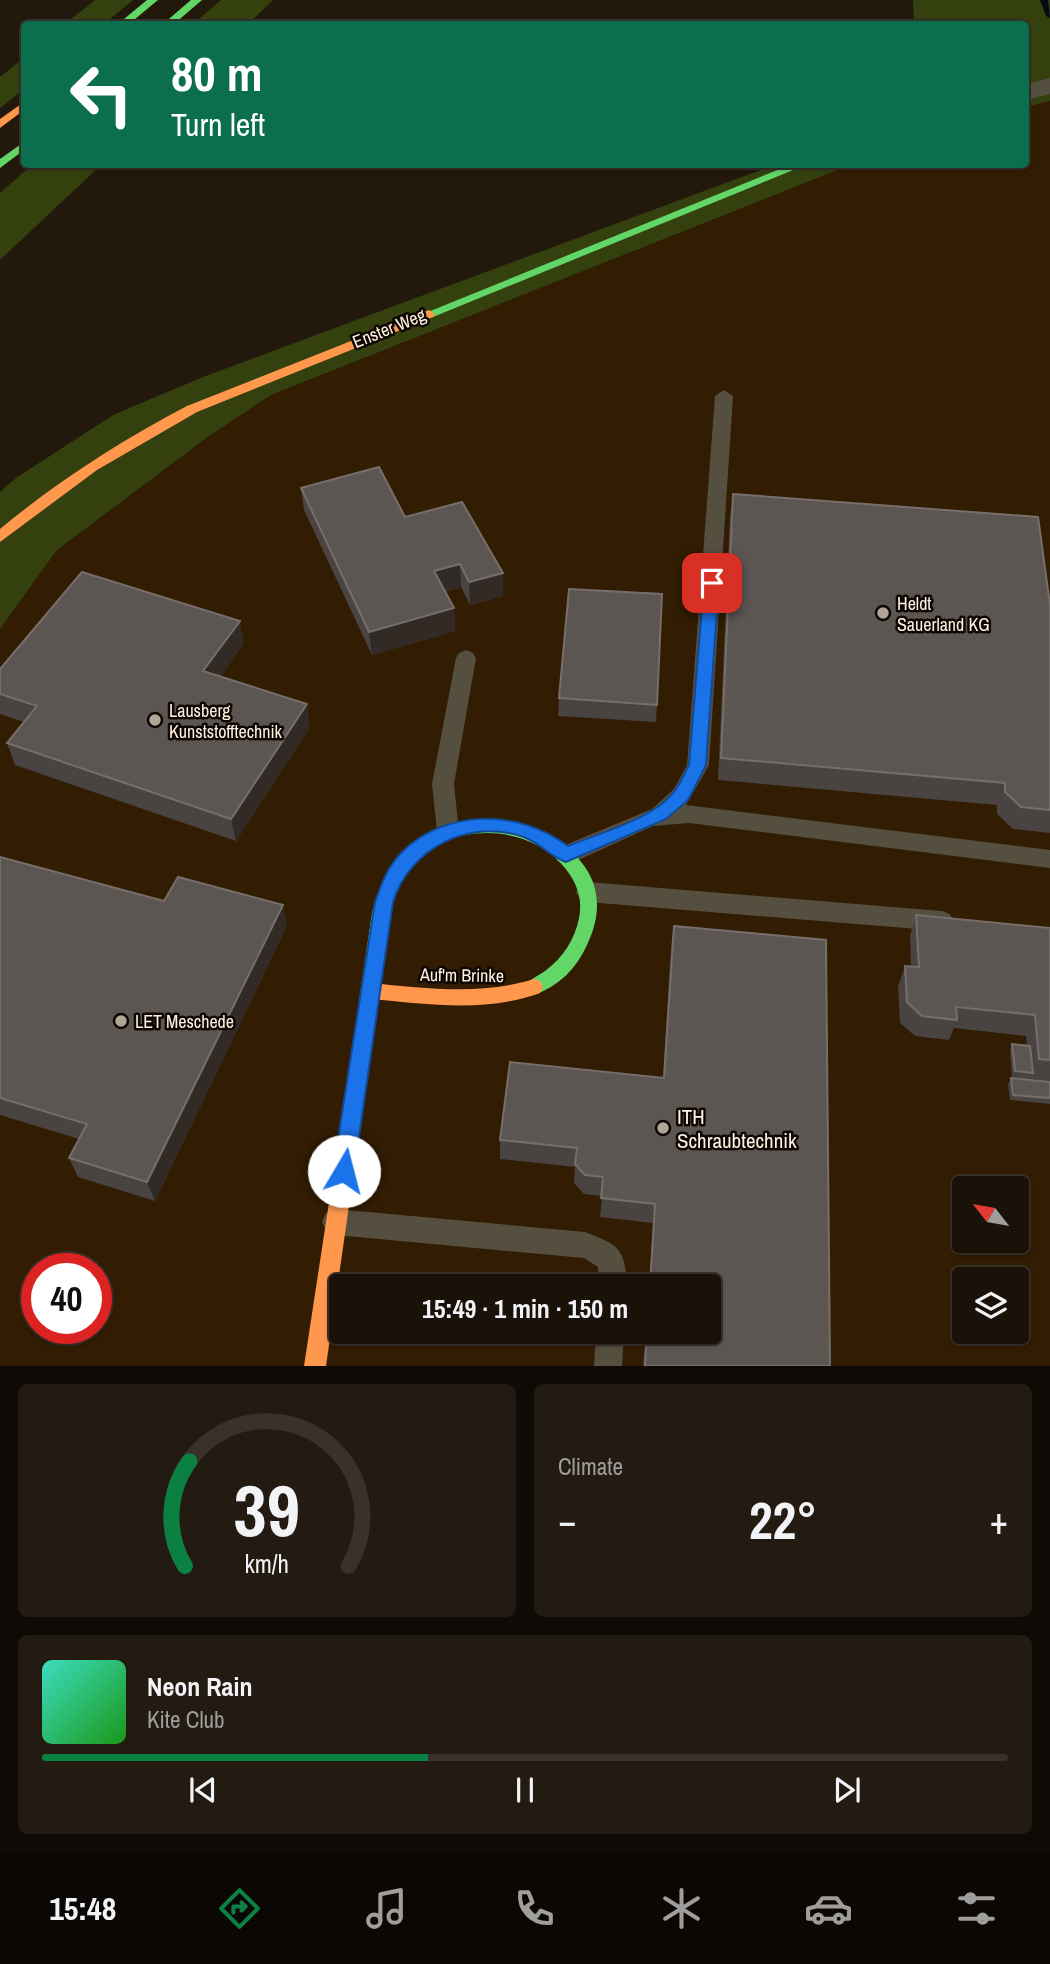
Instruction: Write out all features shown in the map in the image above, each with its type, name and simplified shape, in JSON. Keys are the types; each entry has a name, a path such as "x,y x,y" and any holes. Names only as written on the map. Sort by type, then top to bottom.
{"main road":[{"path":"127,21 153,0"},
{"path":"172,21 197,0"},
{"path":"0,125 21,108"},
{"path":"0,165 21,148"},
{"name":"Enster Weg","path":"0,537 80,473 132,438 192,409 793,168"},
{"name":"Auf'm Brinke","path":"315,1366 370,991 384,902 391,880 405,860 425,843 448,832 474,826 502,825 547,840 566,855 580,872 588,892 590,914 586,936 558,974 536,988 510,996 483,999 370,991"}],"street":[{"path":"1029,91 1050,86"}],"lane":[{"path":"566,855 660,815 682,795 698,765 724,396"},
{"path":"448,832 443,784 466,658"},
{"path":"660,815 689,814 1050,859"},
{"path":"588,892 968,923"},
{"path":"336,1222 585,1245 604,1253 612,1262 612,1274"},
{"path":"608,1366 609,1344"}],"shaded area":[{"path":"1050,101 1050,1365 0,1366 0,629 57,550 209,436 271,395 842,168 1029,168 1029,106"}],"green space":[{"path":"95,0 133,0 108,21 69,21"},
{"path":"221,0 273,0 251,21 196,21"},
{"path":"913,0 1050,0 1050,101 1029,106 1029,21 914,21"},
{"path":"21,60 21,91 0,108 0,77"},
{"path":"28,168 98,168 0,260 0,193"},
{"path":"766,168 842,168 271,395 209,436 57,550 0,629 0,492 16,478 113,415 203,377"}],"building":[{"path":"379,467 405,517 462,502 503,573 469,582 460,564 434,571 454,608 369,632 301,488"},
{"name":"Heldt Sauerland KG","path":"733,494 1038,517 1050,605 1050,810 1021,807 1005,792 1005,783 721,758"},
{"name":"Lausberg Kunststofftechnik","path":"82,572 240,621 203,671 307,704 231,819 7,743 37,706 0,694 0,669"},
{"path":"569,589 662,594 657,705 559,698"},
{"name":"LET Meschede","path":"0,857 164,901 178,877 283,905 147,1182 69,1158 87,1124 0,1098"},
{"path":"916,915 1050,928 1050,1060 1039,1059 1035,1015 956,1007 957,1020 922,1016 907,1002 905,966 919,967"},
{"name":"ITH Schraubtechnik","path":"674,926 826,940 830,1366 645,1366 646,1344 721,1344 721,1274 651,1274 655,1204 601,1198 603,1177 585,1175 575,1164 577,1148 500,1140 510,1062 664,1078"},
{"path":"1012,1044 1030,1046 1033,1073 1015,1071"},
{"path":"1011,1078 1050,1082 1050,1098 1013,1095"}],"waterway":[{"path":"1044,0 1050,16"}],"traffic: fast":[{"path":"127,21 153,0"},
{"path":"172,21 197,0"},
{"path":"0,165 21,148"},
{"path":"429,314 793,168"},
{"path":"347,1150 381,913 391,882 409,856 429,841 451,832 499,826 523,831 545,840 564,854 586,887 590,908 587,922 572,957 553,976 534,987"}],"traffic: slow":[{"path":"0,125 21,108"},
{"path":"0,537 45,500 92,467 166,422 192,409 429,314"},
{"path":"370,991 473,998 494,997 534,987"},
{"path":"315,1366 347,1150"}],"place":[{"name":"Heldt Sauerland KG","path":"883,613"},
{"name":"Lausberg Kunststofftechnik","path":"155,720"},
{"name":"LET Meschede","path":"121,1021"},
{"name":"ITH Schraubtechnik","path":"663,1128"}],"route":[{"path":"344,1171 384,902 391,880 405,860 425,843 448,832 474,826 502,825 547,840 566,855 660,815 673,804 682,795 698,765 712,583"}]}
